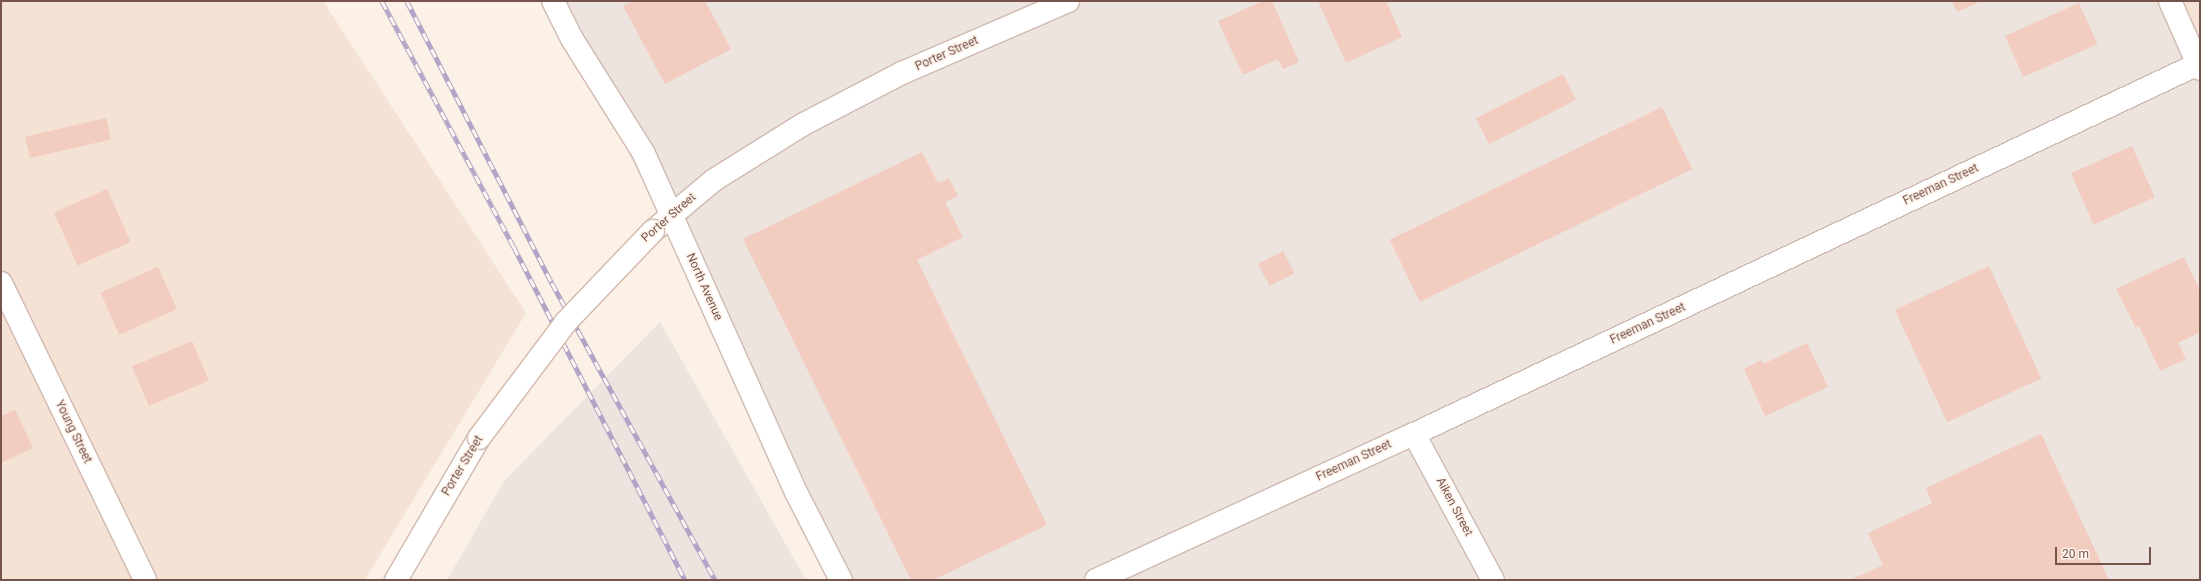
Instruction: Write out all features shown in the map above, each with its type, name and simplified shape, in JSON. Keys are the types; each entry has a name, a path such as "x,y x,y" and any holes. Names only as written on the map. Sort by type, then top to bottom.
{"street":[{"name":"North Avenue","path":"553,1 572,39 644,154 797,494 841,580"},
{"name":"Porter Street","path":"396,580 479,438 566,322 653,231 671,215 714,180 757,151 809,121 902,74 1068,1"},
{"path":"2170,1 2199,67"},
{"name":"Freeman Street","path":"1096,580 1414,434 2199,67"},
{"name":"Young Street","path":"1,283 145,580"},
{"name":"Aiken Street","path":"1414,434 1493,580"}],"shaded area":[{"path":"1,1 323,1 526,313 365,580 1,580"},
{"path":"553,1 2170,1 2200,69 2200,580 841,580"},
{"path":"2183,1 2200,1 2200,41"},
{"path":"660,322 806,580 447,580 504,481"}],"building":[{"path":"633,1 705,1 731,49 665,84 623,6"},
{"path":"1263,1 1272,1 1299,62 1283,69 1278,59 1243,75 1218,21"},
{"path":"1318,1 1386,1 1402,37 1346,63"},
{"path":"1952,1 1981,1 1957,12"},
{"path":"2079,3 2097,44 2023,77 2005,36"},
{"path":"1563,74 1576,100 1489,144 1476,118"},
{"path":"1662,107 1692,169 1420,302 1390,240"},
{"path":"106,118 111,139 30,158 25,137"},
{"path":"2132,146 2155,197 2094,224 2071,173"},
{"path":"922,152 938,183 949,178 958,196 945,202 963,237 917,260 1047,525 933,580 911,580 743,239"},
{"path":"107,189 131,242 78,266 54,213"},
{"path":"1283,251 1294,273 1269,286 1258,264"},
{"path":"2184,257 2200,291 2200,332 2178,343 2186,359 2160,371 2139,326 2136,328 2116,289"},
{"path":"1989,266 2041,378 1947,422 1895,310"},
{"path":"158,267 177,309 119,335 100,293"},
{"path":"192,341 209,381 149,406 132,366"},
{"path":"1807,343 1828,387 1765,416 1744,369 1761,360 1763,364"},
{"path":"15,410 33,448 1,463 1,416"},
{"path":"2041,434 2109,580 1850,580 1883,565 1868,533 1932,503 1926,488"}],"railway":[{"path":"382,1 514,247 685,580"},
{"path":"407,1 552,283 715,580"}]}
